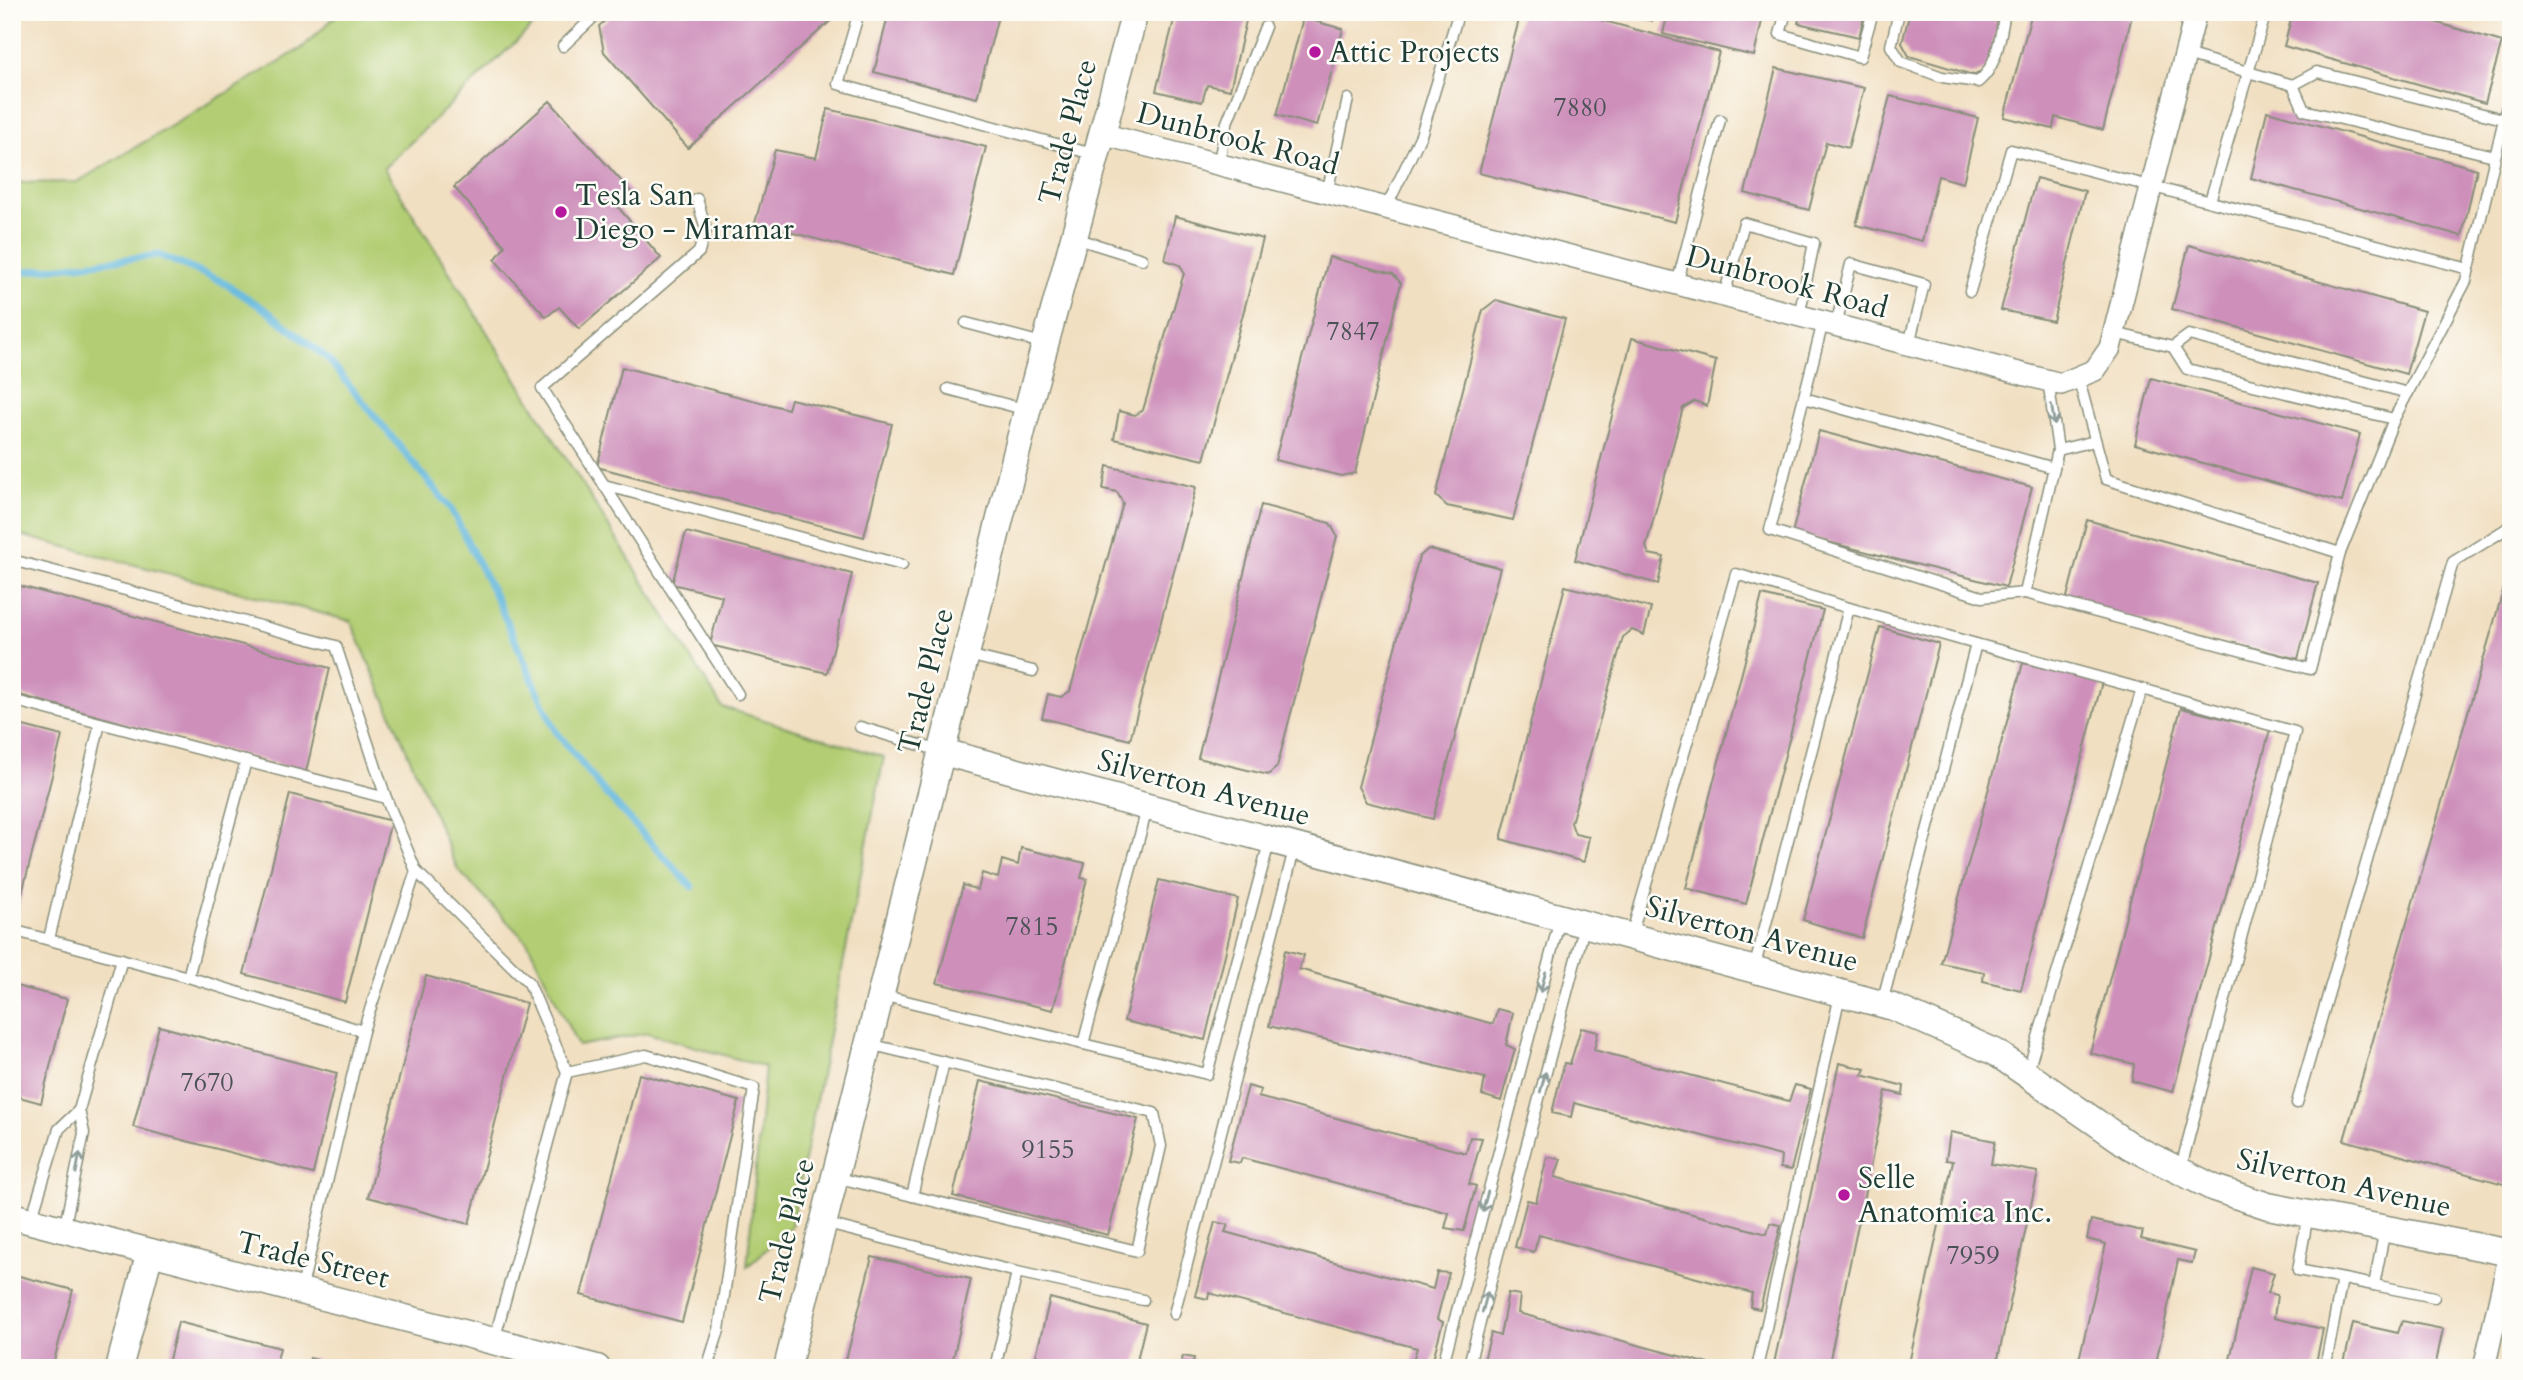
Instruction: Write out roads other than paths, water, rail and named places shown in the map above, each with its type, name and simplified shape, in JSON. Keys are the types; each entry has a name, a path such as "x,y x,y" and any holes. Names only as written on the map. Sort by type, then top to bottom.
{"street":[{"name":"Trade Place","path":"787,1368 968,655 1027,411 1135,12"},
{"path":"2078,377 2095,370 2110,348 2196,12"},
{"name":"Dunbrook Road","path":"1099,145 1218,166 2061,384 2078,377"},
{"name":"Silverton Avenue","path":"943,752 1882,1003 1995,1052 2130,1146 2223,1191 2268,1206 2510,1253"},
{"name":"Trade Street","path":"21,1219 597,1368"},
{"path":"119,1368 150,1252"},
{"path":"2484,1368 2510,1253"}],"lane":[{"path":"563,46 599,12"},
{"path":"859,12 838,84 1099,145"},
{"path":"1786,12 1780,34 1860,57 1872,12"},
{"path":"1899,12 1891,46 1901,62 1942,77 1978,82 1987,74 1996,52 2005,12"},
{"path":"2210,201 2266,12"},
{"path":"1386,208 1421,135 1456,21"},
{"path":"1218,166 1226,125 1265,27"},
{"path":"2186,54 2294,85 2317,72 2503,119"},
{"path":"2294,85 2304,110 2494,156"},
{"path":"1909,344 1924,284 1851,264 1804,398 1770,530 1982,597 2025,593 2310,669 2340,553 2394,419 2466,281 2511,89"},
{"path":"1326,193 1348,99"},
{"path":"1677,284 1720,120"},
{"path":"1970,291 2011,150 2469,269"},
{"path":"697,199 706,229 699,252 542,388 738,694"},
{"path":"1724,296 1744,223 1814,243 1799,316"},
{"path":"1075,238 1142,258"},
{"path":"966,323 1046,344"},
{"path":"2114,333 2173,347 2187,369 2394,419"},
{"path":"2173,347 2189,335 2408,393"},
{"path":"2078,377 2106,479 2340,553"},
{"path":"2025,593 2058,450 2048,380"},
{"path":"948,389 1027,411"},
{"path":"1804,398 2054,468"},
{"path":"2058,450 2095,441"},
{"path":"604,485 902,565"},
{"path":"2297,1103 2452,562 2511,526"},
{"path":"12,559 336,646 386,798 416,871 528,984 567,1073 494,1341"},
{"path":"1631,936 1736,574 2295,732 2180,1171"},
{"path":"1754,969 1849,608"},
{"path":"1882,1003 1976,644"},
{"path":"968,655 1033,671"},
{"path":"2027,1074 2142,689"},
{"path":"12,700 386,798"},
{"path":"49,939 100,723"},
{"path":"860,727 943,752"},
{"path":"188,977 246,761"},
{"path":"1083,1044 1147,807"},
{"path":"881,995 1207,1074 1282,843"},
{"path":"1174,1314 1282,843"},
{"path":"301,1291 363,1031 416,871"},
{"path":"1442,1368 1573,920"},
{"path":"1468,1368 1573,920"},
{"path":"12,930 188,977 363,1031"},
{"path":"64,1230 84,1133 79,1110 122,959"},
{"path":"1757,1368 1841,992"},
{"path":"835,1177 1137,1251 1161,1146 1154,1113 869,1044"},
{"path":"567,1073 646,1055 754,1088 719,1331 708,1368"},
{"path":"912,1196 944,1062"},
{"path":"21,1219 59,1129 79,1110"},
{"path":"2308,1213 2298,1270 2434,1297"},
{"path":"823,1223 1017,1272 1143,1300"},
{"path":"2374,1285 2385,1229"},
{"path":"995,1368 1017,1272"},
{"path":"2325,1368 2342,1279"}],"waterway":[{"path":"12,273 159,255 221,281 266,310 327,358 451,509 498,602 555,730 606,794 692,887"}],"place":[{"name":"Attic Projects","path":"1315,52"},
{"name":"Tesla San Diego - Miramar","path":"561,212"},
{"name":"Selle Anatomica Inc.","path":"1844,1195"}]}
